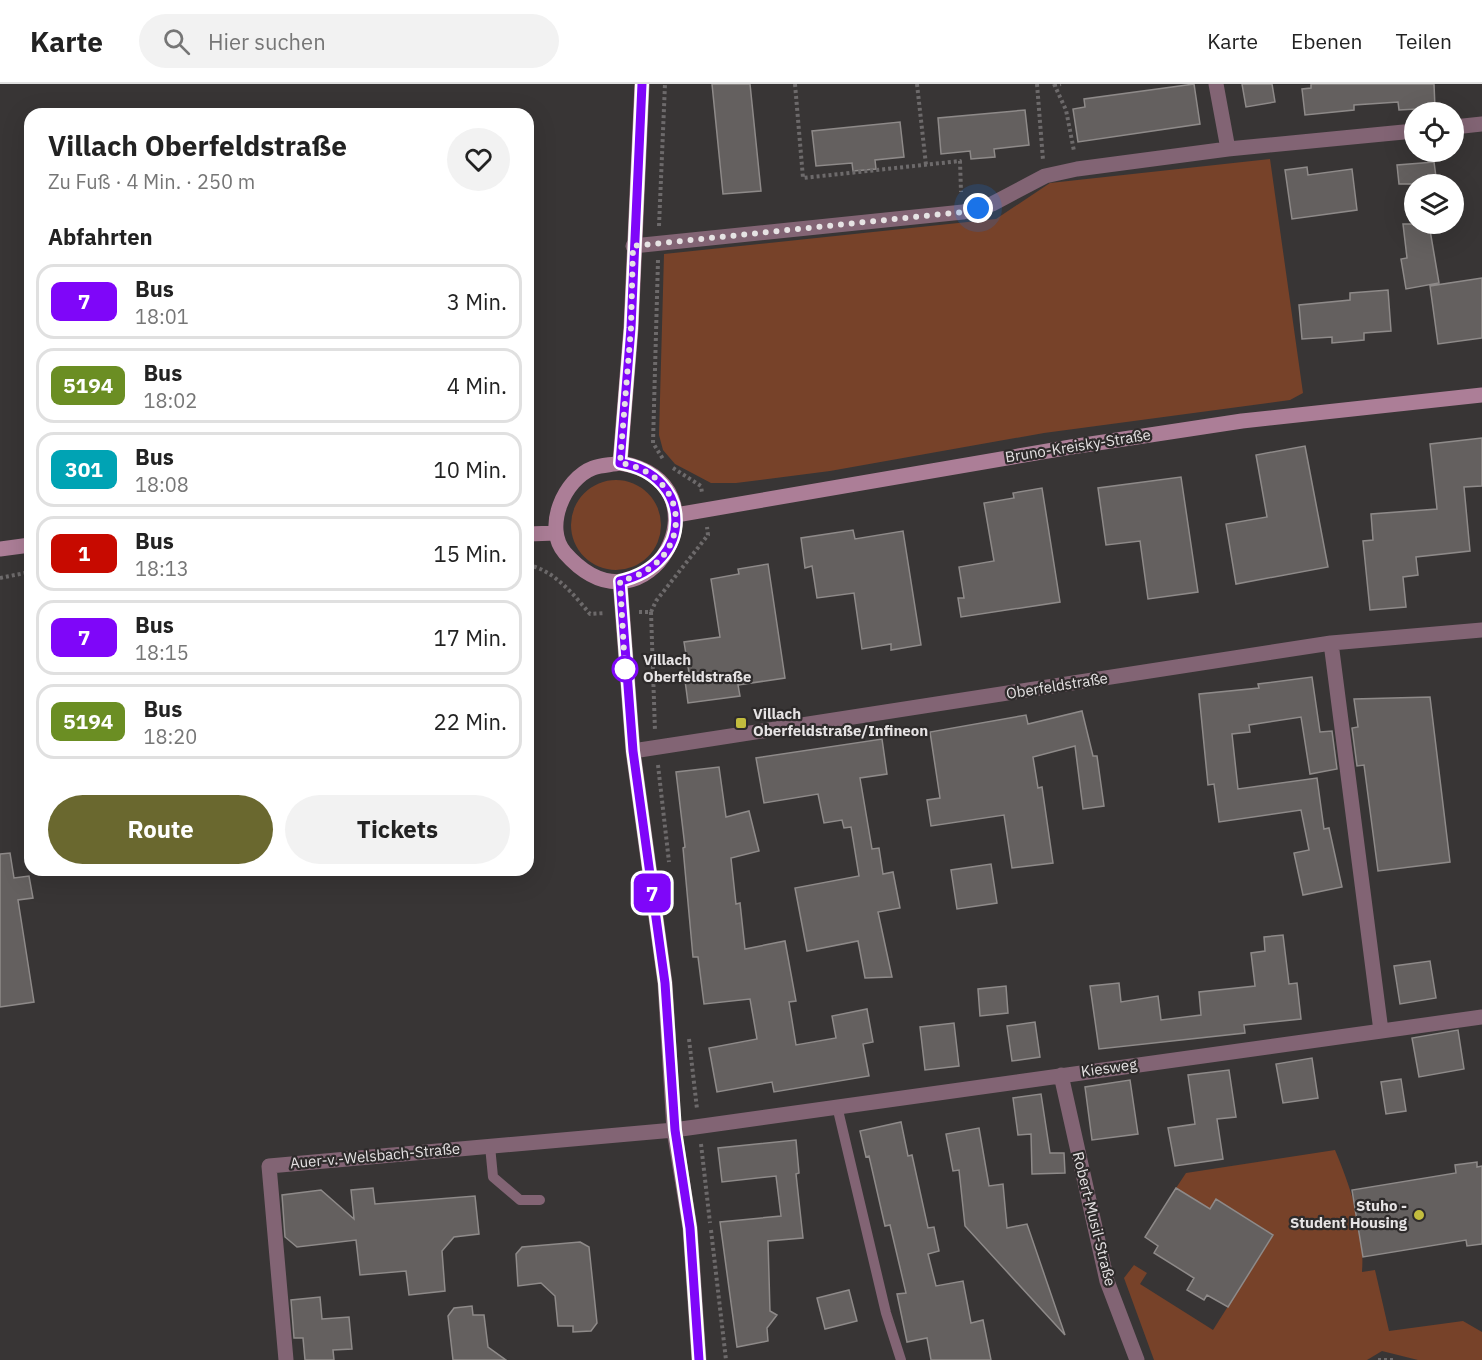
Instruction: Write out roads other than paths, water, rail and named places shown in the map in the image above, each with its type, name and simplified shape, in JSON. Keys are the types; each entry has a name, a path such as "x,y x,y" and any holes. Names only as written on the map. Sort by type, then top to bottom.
{"street":[{"path":"620,463 631,328 642,84"},
{"path":"1216,84 1228,149"},
{"path":"1464,126 1482,124"},
{"path":"633,246 963,212 992,204 1045,176 1077,170 1228,149 1404,132"},
{"name":"Bruno-Kreisky-Straße","path":"676,515 1082,445 1242,421 1482,395"},
{"path":"620,463 649,473 662,485 676,515 676,533 670,549 657,565 640,576 620,581 605,580 586,573 561,549 556,533 563,497 575,480 592,468 620,463"},
{"path":"534,534 556,533"},
{"path":"0,549 24,546"},
{"path":"620,581 633,751 665,983 675,1130 690,1228 699,1360"},
{"name":"Oberfeldstraße","path":"633,751 1330,643 1482,630"},
{"path":"1330,643 1381,1031"},
{"name":"Kiesweg","path":"675,1130 1482,1017"},
{"name":"Robert-Musil-Straße","path":"1061,1075 1107,1281 1137,1360"},
{"name":"Auer-v.-Welsbach-Straße","path":"286,1360 269,1166 675,1130"}],"lane":[{"path":"837,1106 886,1313 901,1360"},
{"path":"490,1146 493,1177 520,1200 540,1200"}],"place":[{"name":"Villach Oberfeldstraße","path":"625,669"},
{"name":"Villach Oberfeldstraße/Infineon","path":"741,723"},
{"name":"Stuho - Student Housing","path":"1419,1215"}]}
